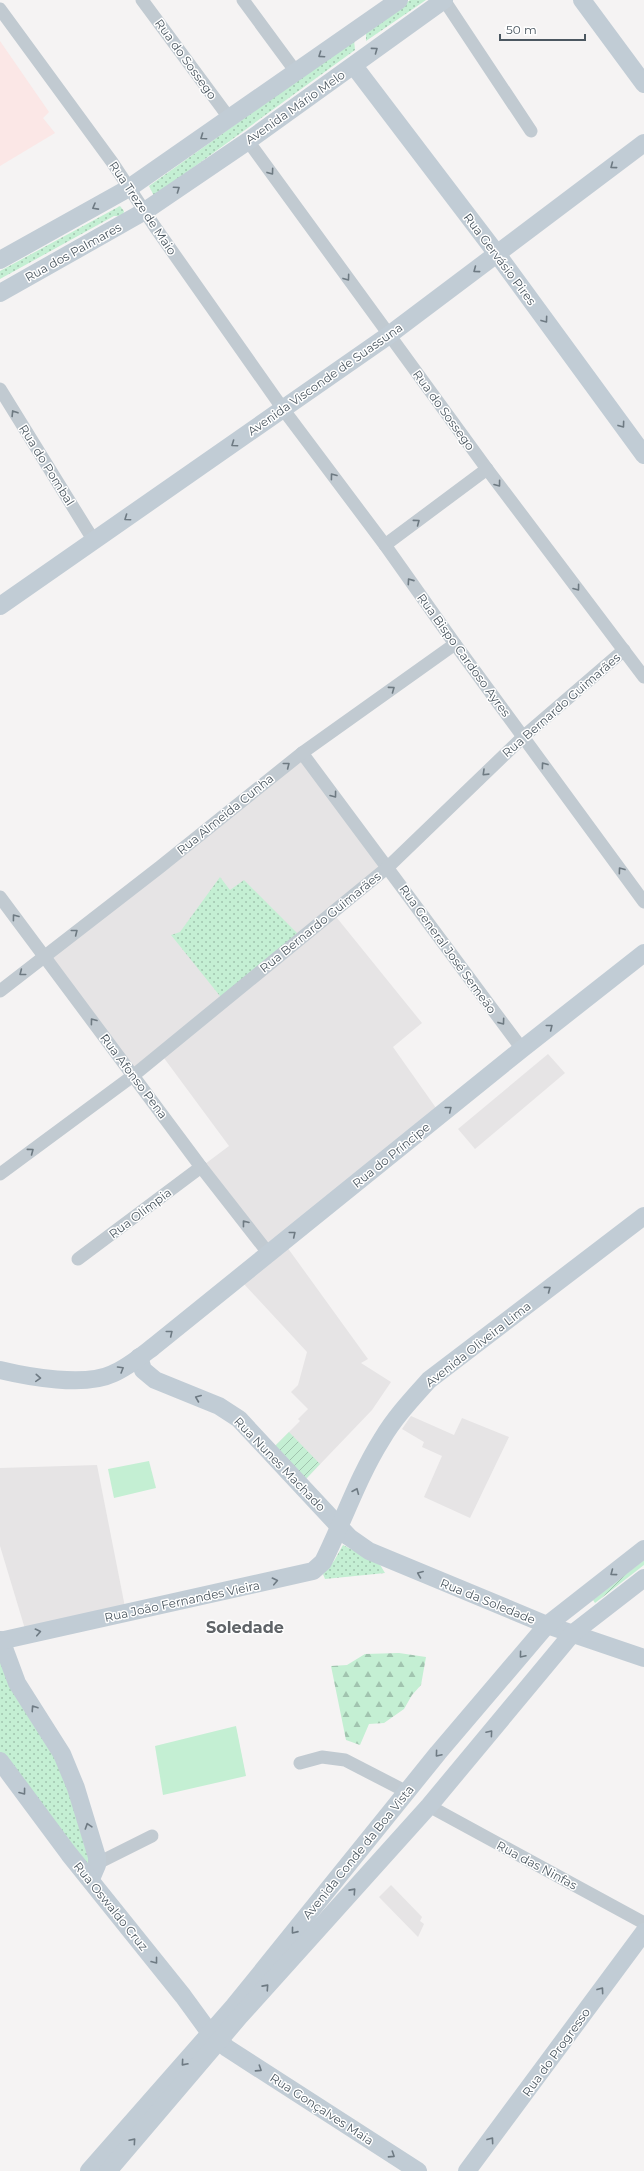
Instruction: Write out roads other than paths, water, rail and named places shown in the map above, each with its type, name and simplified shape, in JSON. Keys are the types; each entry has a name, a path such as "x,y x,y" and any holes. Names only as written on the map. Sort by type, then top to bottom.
{"main road":[{"path":"0,260 130,188 399,0"},
{"name":"Avenida Mário Melo","path":"145,211 354,66 444,0"},
{"path":"582,0 644,84"},
{"name":"Rua Gervásio Pires","path":"354,66 497,254 644,455"},
{"name":"Avenida Visconde de Suassuna","path":"0,606 389,335 644,143"},
{"name":"Rua dos Palmares","path":"0,293 145,211"},
{"name":"Rua do Príncipe","path":"0,1370 32,1378 62,1380 101,1378 121,1370 139,1358 522,1049 644,953"},
{"name":"Avenida Oliveira Lima","path":"340,1527 367,1465 382,1439 400,1412 429,1380 644,1216"},
{"name":"Rua Nunes Machado","path":"139,1358 143,1370 155,1380 219,1406 239,1419 340,1527"},
{"name":"Rua da Soledade","path":"340,1527 349,1537 369,1551 392,1562 547,1625 644,1658"},
{"name":"Rua João Fernandes Vieira","path":"1,1641 313,1571 323,1562 340,1527"},
{"name":"Avenida Conde da Boa Vista","path":"89,2171 218,2041 407,1792 547,1625 644,1550"},
{"name":"Avenida Conde da Boa Vista","path":"108,2171 218,2041 429,1806 572,1634 644,1578"},
{"path":"598,1613 595,1630 608,1646"},
{"path":"1,1641 17,1682 62,1754 76,1788 96,1851 94,1871"},
{"name":"Rua Oswaldo Cruz","path":"0,1761 69,1854 94,1871 218,2041"},
{"name":"Rua do Progresso","path":"467,2171 644,1932"},
{"name":"Rua Gonçalves Maia","path":"218,2041 418,2171"}],"street":[{"name":"Rua do Sossego","path":"142,0 230,119"},
{"path":"243,0 296,72"},
{"path":"444,0 532,131"},
{"name":"Rua Treze de Maio","path":"0,9 130,188 283,409"},
{"name":"Rua do Sossego","path":"248,140 487,469 644,677"},
{"name":"Rua do Pombal","path":"0,389 94,541"},
{"name":"Rua Bispo Cardoso Ayres","path":"283,409 386,545 455,644 644,902"},
{"path":"386,545 487,469"},
{"name":"Rua Almeida Cunha","path":"0,991 160,867 302,753 455,644"},
{"name":"Rua Bernardo Guimarães","path":"0,1174 134,1075 388,867 523,737 624,650"},
{"name":"Rua General José Semeão","path":"302,753 522,1049"},
{"name":"Rua Afonso Pena","path":"0,897 201,1167 269,1254"},
{"name":"Rua Olímpia","path":"78,1259 201,1167"},
{"path":"300,1763 322,1757 345,1760 407,1792"},
{"name":"Rua das Ninfas","path":"429,1806 644,1923"},
{"path":"94,1871 152,1836"}],"district":[{"name":"Soledade","path":"245,1627"}]}
